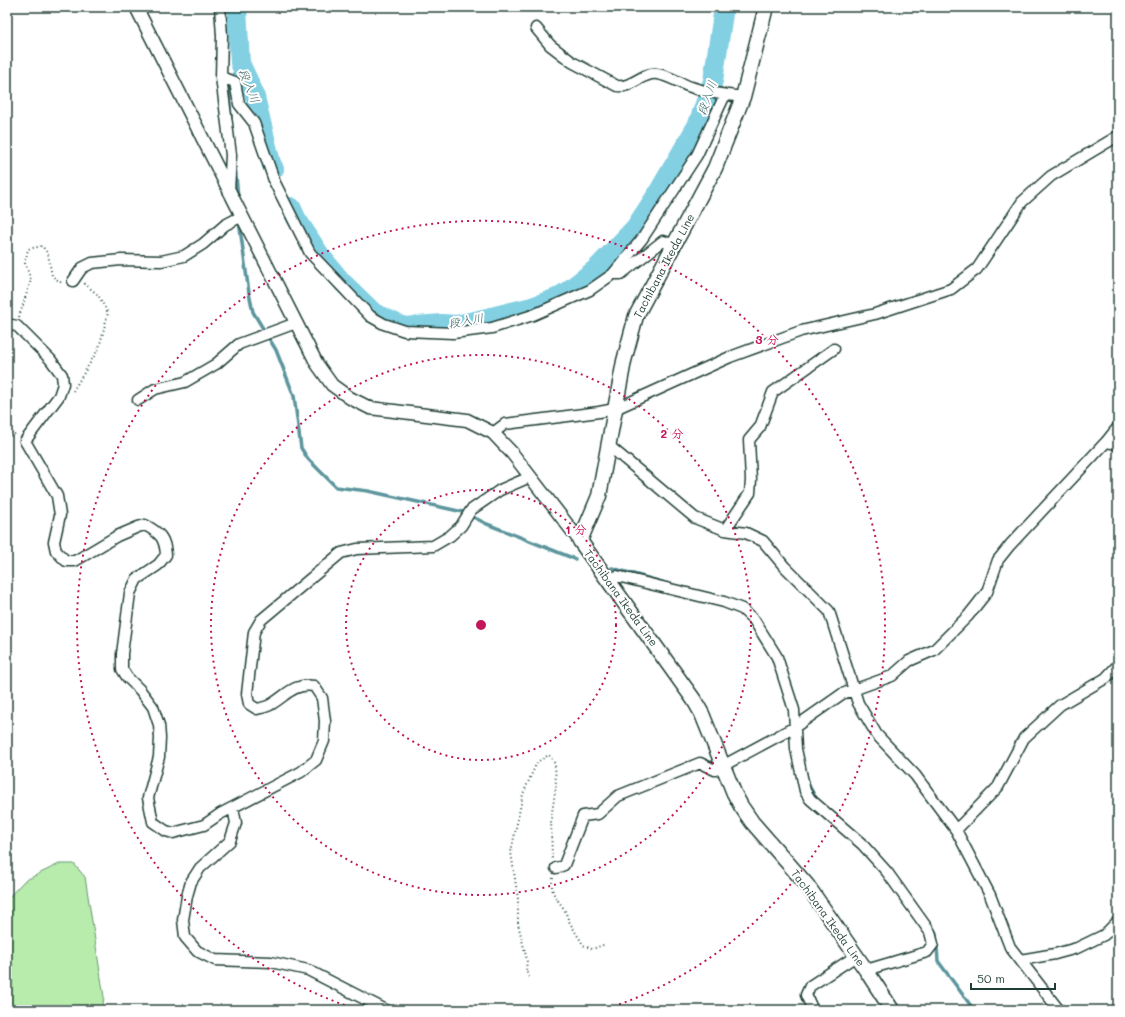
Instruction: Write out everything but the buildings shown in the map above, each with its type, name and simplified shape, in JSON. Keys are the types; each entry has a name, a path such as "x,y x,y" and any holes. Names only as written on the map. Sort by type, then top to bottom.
{"main road":[{"name":"Tachibana Ikeda Line","path":"766,7 743,97 715,168 676,244 636,316 624,361 599,496 580,541 694,700 702,714 734,793 741,806 752,822 807,885 892,1010"}],"street":[{"path":"136,7 317,364 332,384 350,398 370,408 467,420 493,433 512,453 580,541"},
{"path":"220,7 222,36 221,77 231,155 229,191"},
{"path":"536,28 550,45 572,62 617,86 622,87 640,78 656,73 692,88 743,97"},
{"path":"221,77 235,82 238,104 254,123 275,183 310,253 370,316 384,324 412,332 453,333 492,328 556,306 590,290 613,274 642,239 697,155 725,95"},
{"path":"493,433 505,424 615,409 730,357 801,331 875,314 951,290 977,269 1022,202 1051,176 1118,136"},
{"path":"75,279 82,268 92,263 121,260 161,261 184,256 203,244 225,225 242,216"},
{"path":"613,274 621,274 662,241 676,244"},
{"path":"138,400 155,389 186,382 216,364 239,344 296,323"},
{"path":"12,325 50,359 62,375 63,384 59,396 25,441 57,496 60,515 54,542 56,551 66,560 75,561 117,536 145,525 157,532 165,543 166,555 158,565 137,579 130,593 122,654 122,669 153,707 159,725 159,757 148,798 153,822 166,831 173,833 204,825 220,814 301,772 316,760 324,741 325,721 322,698 314,686 306,685 294,687 268,706 257,709 249,704 247,694 254,632 261,620 342,553 357,549 434,546 456,531 461,526 470,510 500,490 530,477"},
{"path":"726,530 750,493 751,480 749,440 760,427 773,392 834,349"},
{"path":"556,868 564,865 583,816 598,814 618,796 700,763 715,770 795,727 842,694 892,676 909,661 934,650 968,616 987,592 998,560 1010,545 1106,442 1118,427"},
{"path":"1106,442 1118,444"},
{"path":"608,445 695,518 726,530 746,534 763,541 784,566 829,611 858,703 878,735 915,775 956,830 990,895 1010,947 1059,1010"},
{"path":"607,579 617,576 724,602 742,609 754,620 777,657 794,710 796,749 806,791 810,799 862,844 887,872 930,932 933,944 927,952 866,970"},
{"path":"956,830 998,787 1024,738 1060,705 1106,678 1118,665"},
{"path":"233,808 236,823 230,841 200,868 191,882 183,920 185,937 197,951 215,960 271,962 308,970 386,1010"},
{"path":"1020,960 1055,954 1077,948 1104,935 1118,921"},
{"path":"811,1006 806,995 810,986 856,956"}],"path":[{"path":"12,325 31,280 25,263 28,249 42,246 48,254 52,276 62,284 75,279 98,295 108,313 98,348 70,396"},
{"path":"7,438 20,432"},
{"path":"529,977 526,971 527,960 518,924 518,899 511,852 523,794 537,762 549,755 555,764 556,786 551,819 552,858 556,868 551,885 555,898 563,908 571,926 578,934 583,945 592,949 606,944"}],"green space":[{"path":"59,864 74,864 85,877 104,997 102,1010 7,1010 7,899 24,881"}],"waterway":[{"name":"段入川","path":"237,7 240,63 254,93 271,163 274,169"},
{"name":"段入川","path":"291,207 296,218 320,255 342,282 374,313 404,327 442,324 456,325 532,307 557,298 596,269 635,228 656,196 698,124 713,81 724,7"},
{"path":"231,117 228,84 240,63"},
{"path":"235,165 238,198"},
{"path":"239,221 253,312 276,350 294,396 301,448 308,459 336,487 368,491 463,512 487,524 575,559"},
{"path":"612,568 662,582"},
{"path":"807,782 817,800"},
{"path":"933,928 936,933 938,961 974,1010"}]}
